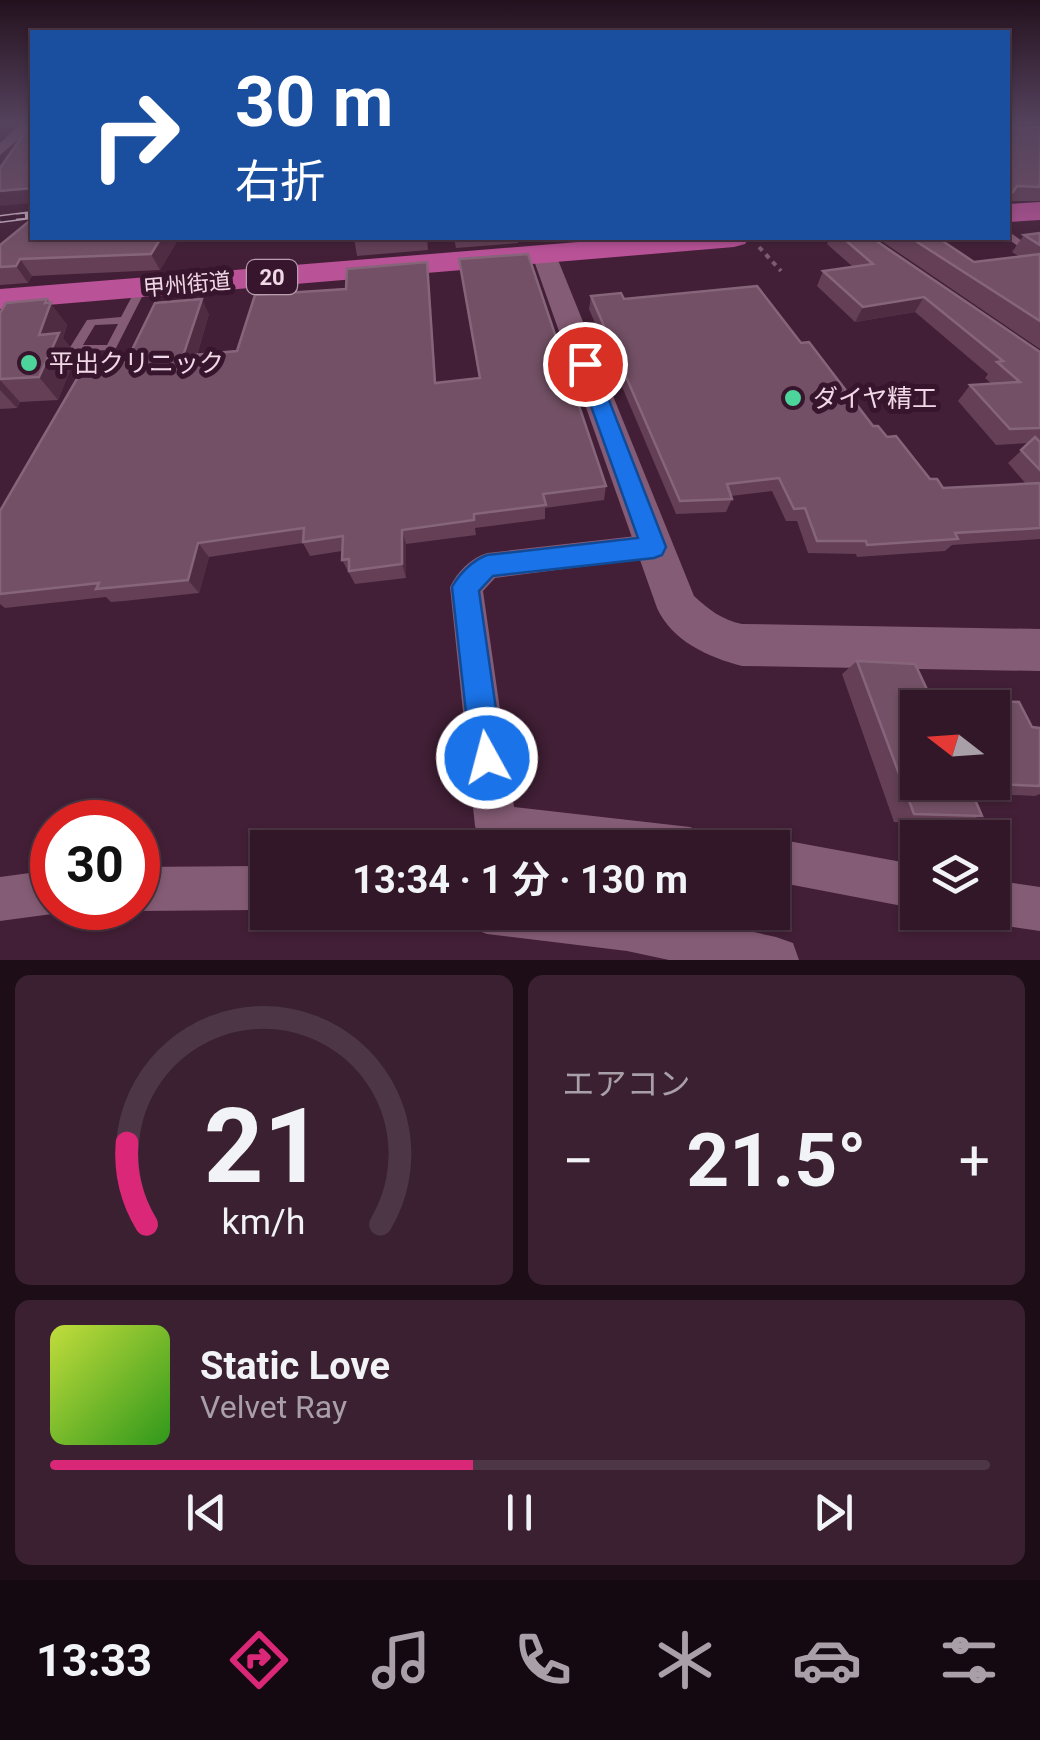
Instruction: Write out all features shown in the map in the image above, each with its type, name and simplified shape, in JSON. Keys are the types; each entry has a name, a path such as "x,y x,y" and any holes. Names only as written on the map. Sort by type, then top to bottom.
{"highway":[{"path":"1010,214 1040,210"},
{"name":"甲州街道","path":"0,298 142,288 542,246 686,240"}],"street":[{"path":"542,246 678,608 698,629 719,640 742,645 1040,650"},
{"path":"531,830 496,826 466,587 487,566 654,547"},
{"path":"790,863 900,884"},
{"path":"160,889 250,888"},
{"path":"0,899 30,895"},
{"path":"1010,905 1040,909"},
{"path":"636,930 776,960"}],"lane":[{"path":"1010,235 1022,244"},
{"path":"126,320 142,288"}],"path":[{"path":"752,240 781,271"}],"building":[{"path":"30,167 30,188 0,191 0,168"},
{"path":"1010,167 1040,167 1040,187 1017,186 1013,192"},
{"path":"30,221 30,240 160,240 151,254 20,259 16,266 0,267 0,245"},
{"path":"1040,233 1040,245 1024,235"},
{"path":"845,240 875,240 1040,352 1040,428 1010,429 970,385 1020,382 997,362 1003,361 924,297 863,307 823,271 873,264"},
{"path":"914,240 941,240 974,262 1040,254 1040,321"},
{"path":"528,254 606,486 543,494 546,505 474,514 474,520 402,530 402,564 349,571 349,559 342,560 343,536 303,542 304,528 198,543 188,580 96,589 99,583 0,594 0,511 85,365 126,362 155,303 202,299 183,356 237,351 255,295 346,289 347,269 427,262 435,383 480,378 459,259"},
{"path":"757,286 801,343 809,342 873,426 878,426 887,437 896,436 930,479 937,479 943,488 1040,483 1040,528 955,533 958,539 867,545 866,541 817,541 805,508 794,509 779,478 727,484 732,499 680,501 591,296 621,293 624,299"},
{"path":"47,299 45,303 51,302 39,335 59,333 39,377 0,379 0,313 6,303"},
{"path":"1035,437 1040,442 1040,470 1021,450"},
{"path":"857,661 915,664 927,690 900,690 900,776"},
{"path":"1010,702 1019,702 1032,727 1040,728 1040,786 1010,785"},
{"path":"909,800 975,800 982,816 914,814"}],"railway":[{"path":"0,219 30,215"},
{"path":"13,217 30,215"}],"place":[{"name":"平出クリニック","path":"29,363"},
{"name":"ダイヤ精工","path":"793,398"}],"route":[{"path":"487,758 466,587 487,566 654,547 585,364"}]}
